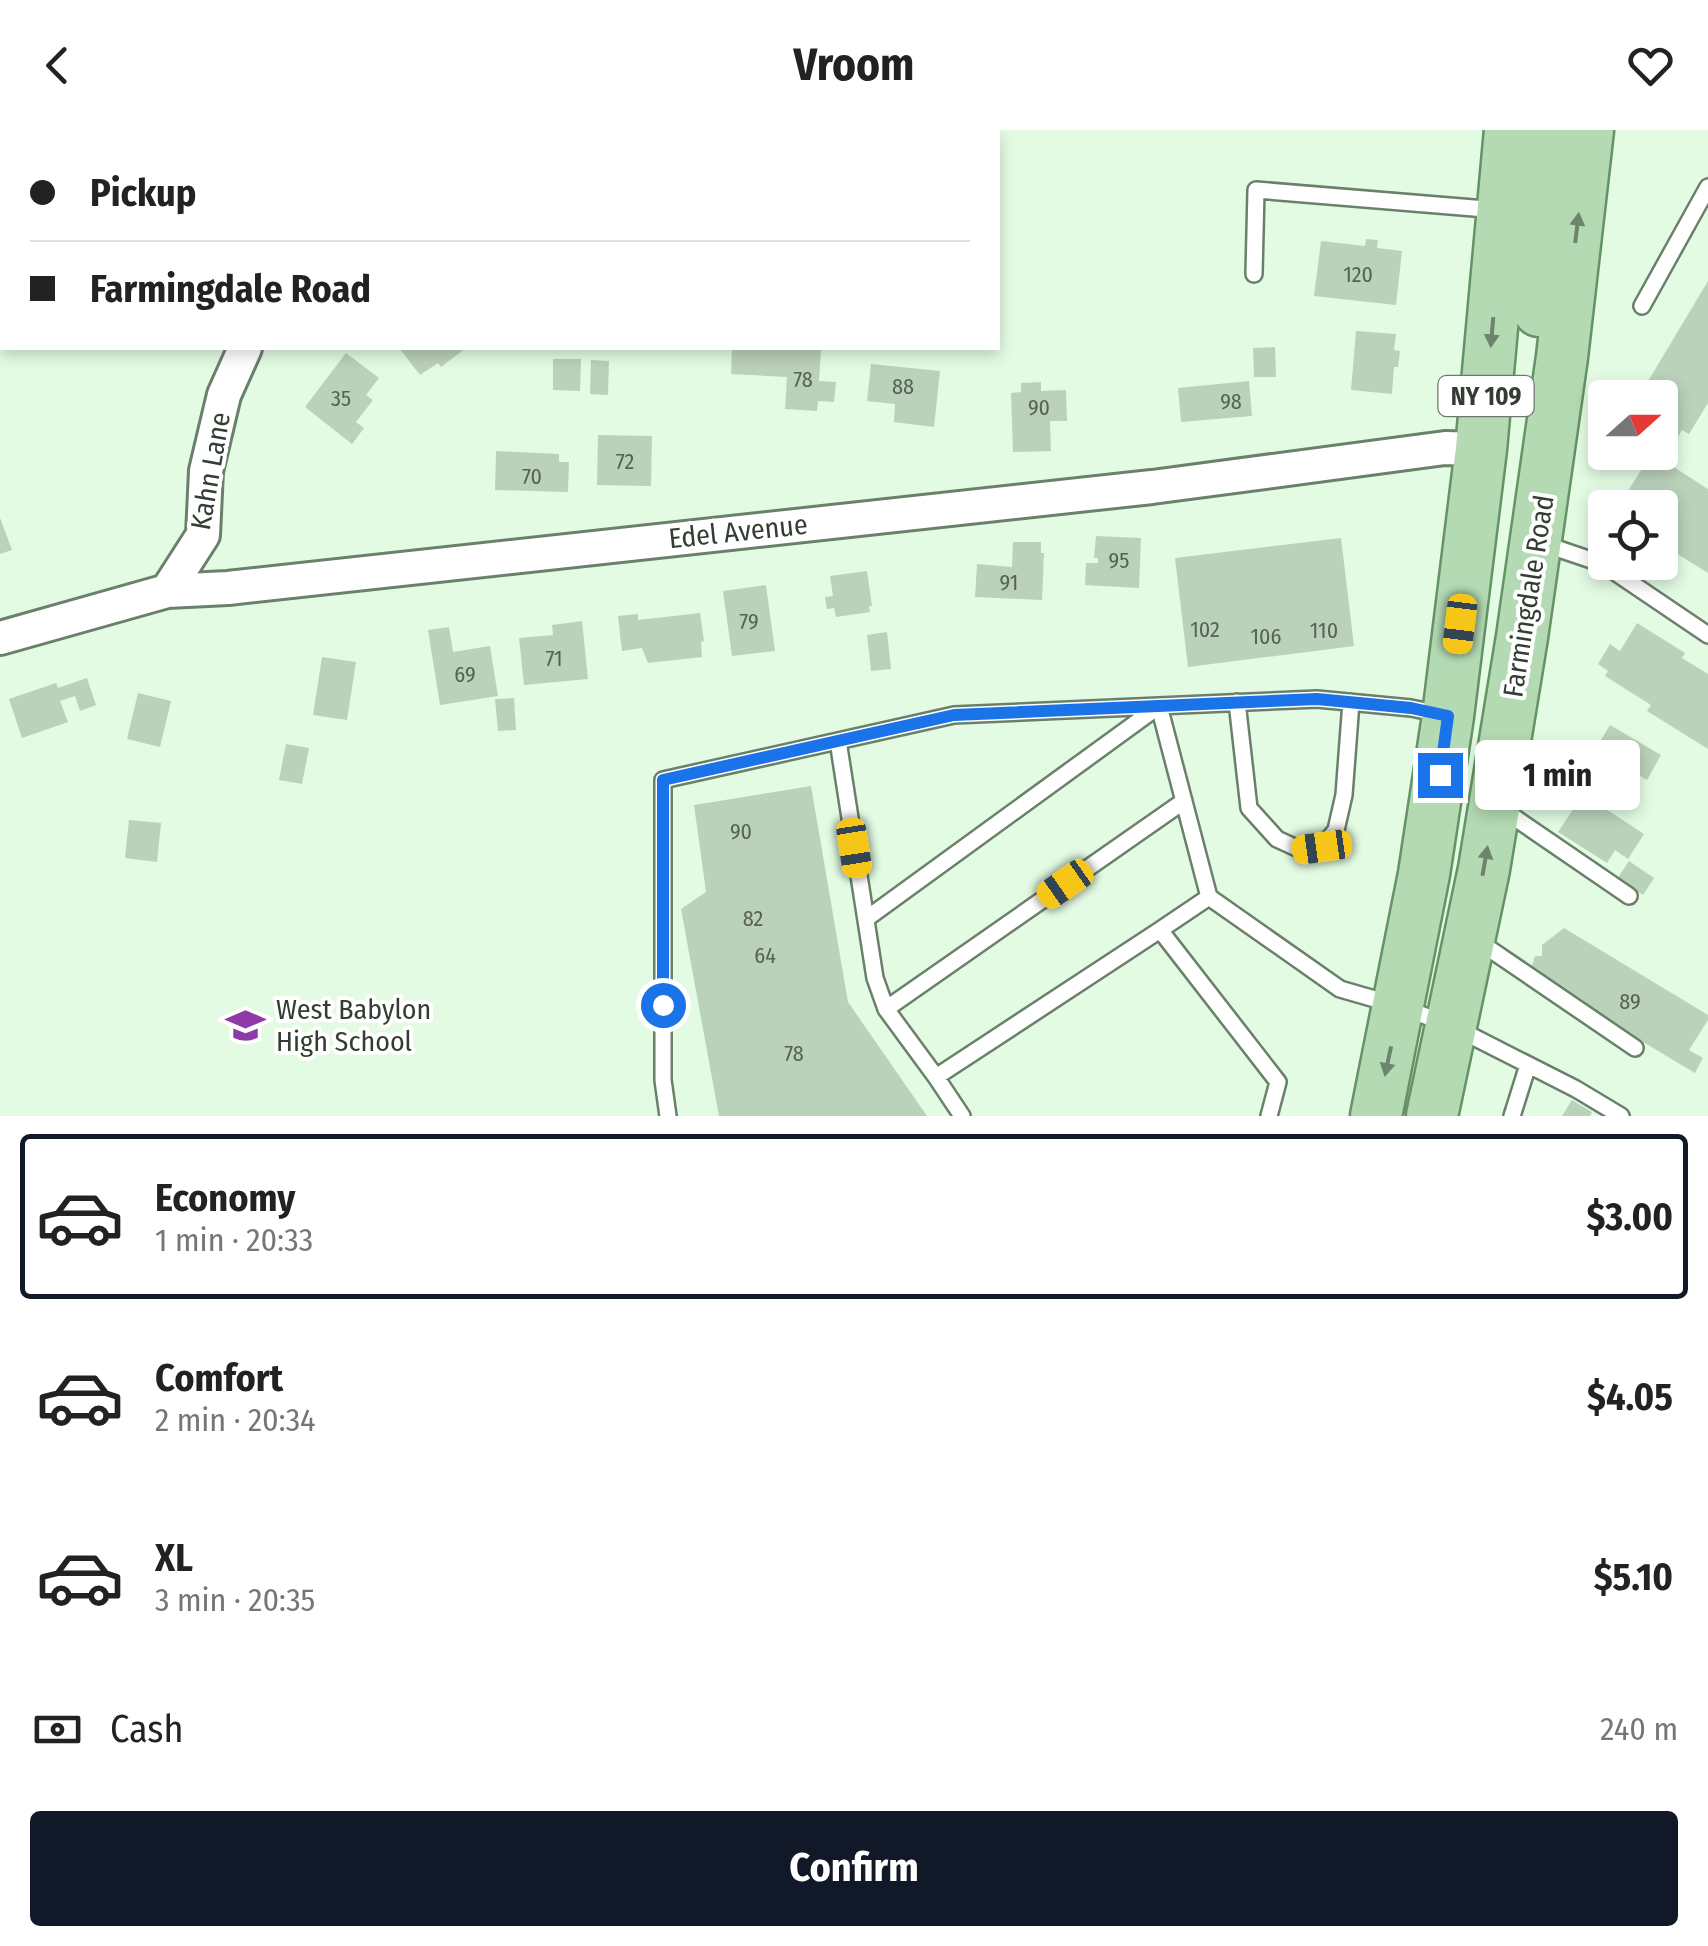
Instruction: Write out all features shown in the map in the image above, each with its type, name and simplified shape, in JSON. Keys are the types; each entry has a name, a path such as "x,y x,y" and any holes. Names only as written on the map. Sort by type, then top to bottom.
{"main road":[{"name":"NY 109","path":"1376,1116 1424,874 1448,716 1481,450 1510,130"},
{"path":"1546,130 1538,370 1549,460"},
{"name":"Farmingdale Road","path":"1432,1116 1495,804 1549,460 1588,130"}],"street":[{"name":"Kahn Lane","path":"167,591 203,535 206,472 224,395 244,350"},
{"name":"Edel Avenue","path":"0,638 167,591 228,588 1152,488 1445,448 1481,450"}],"lane":[{"path":"1642,306 1708,187"},
{"path":"1254,274 1256,190 1502,210"},
{"path":"1536,541 1604,564 1708,636"},
{"path":"668,1116 663,1080 663,780 954,715 1317,699 1411,708 1448,716"},
{"path":"1236,702 1249,808 1277,839 1301,850 1322,847 1336,830 1344,796 1351,702"},
{"path":"1159,706 1209,897 1340,989 1452,1026 1621,1116"},
{"path":"866,919 1159,706"},
{"path":"838,740 875,978 886,1009 962,1116"},
{"path":"886,1009 1184,801"},
{"path":"1495,804 1629,896"},
{"path":"936,1077 1209,897"},
{"path":"1160,930 1278,1082 1269,1116"},
{"path":"1471,936 1634,1048"},
{"path":"1512,1116 1528,1065"}],"building":[{"path":"1366,239 1378,240 1377,248 1402,251 1396,305 1314,296 1321,241 1365,246"},
{"path":"1708,281 1708,403 1689,434 1682,430 1678,437 1678,380 1649,380"},
{"path":"1356,331 1396,334 1394,350 1400,351 1392,394 1351,390"},
{"path":"1275,347 1276,377 1254,377 1253,348"},
{"path":"401,350 463,350 441,367 438,363 420,375"},
{"path":"732,350 821,350 819,381 836,382 834,402 818,401 817,411 785,409 787,377 731,374"},
{"path":"346,353 379,378 366,395 373,400 356,422 364,428 352,444 305,407"},
{"path":"553,359 581,359 580,391 553,390"},
{"path":"591,360 609,361 608,395 590,394"},
{"path":"871,364 940,371 934,427 894,422 895,404 867,401"},
{"path":"1249,381 1252,416 1181,422 1178,388"},
{"path":"1041,382 1041,391 1066,390 1067,421 1050,421 1051,451 1013,452 1011,393 1021,392 1021,383"},
{"path":"598,435 652,436 651,486 597,485"},
{"path":"496,451 559,454 559,462 569,462 568,492 495,490"},
{"path":"1641,470 1678,470 1708,489 1708,573 1678,554 1678,490 1628,490"},
{"path":"0,518 12,550 0,554"},
{"path":"1096,536 1141,538 1139,588 1085,585 1086,563 1098,563 1098,558 1094,558"},
{"path":"1341,538 1354,646 1188,667 1175,558"},
{"path":"1013,542 1041,542 1042,600 975,597 977,564 1012,567"},
{"path":"867,571 870,612 836,617 834,608 827,609 825,597 833,596 830,576"},
{"path":"766,585 775,651 732,656 723,591"},
{"path":"700,613 702,657 648,663 642,648 622,651 618,616 638,614 638,620"},
{"path":"582,621 588,679 524,685 519,638 553,635 552,625"},
{"path":"1637,623 1685,653 1682,658 1708,674 1708,749 1647,711 1651,705 1605,676 1608,671 1598,664 1610,644 1620,651"},
{"path":"449,627 453,652 490,646 498,696 440,705 428,630"},
{"path":"887,632 891,669 871,671 867,635"},
{"path":"322,657 356,662 347,720 313,715"},
{"path":"87,678 96,705 80,711 75,696 60,701 68,722 22,738 9,699 56,683 58,688"},
{"path":"138,693 171,701 160,747 127,739"},
{"path":"514,698 516,730 498,731 495,699"},
{"path":"1610,725 1661,755 1647,780 1630,770 1617,793 1582,772"},
{"path":"286,744 309,748 302,784 279,780"},
{"path":"811,786 848,1002 927,1116 719,1116 681,909 706,892 694,805"},
{"path":"1583,794 1644,834 1628,859 1615,850 1607,863 1558,832"},
{"path":"129,820 161,823 157,862 125,858"},
{"path":"1629,861 1654,878 1643,895 1617,879"},
{"path":"1564,928 1708,1015 1689,1050 1703,1058 1695,1073 1551,987 1549,980 1531,969 1535,956 1542,956 1542,945"},
{"path":"1572,1100 1592,1112 1590,1116 1562,1116"}],"place":[{"name":"West Babylon High School","path":"246,1025"}],"route":[{"path":"663,1005 663,780 954,715 1317,699 1411,708 1448,716 1440,775"}]}
